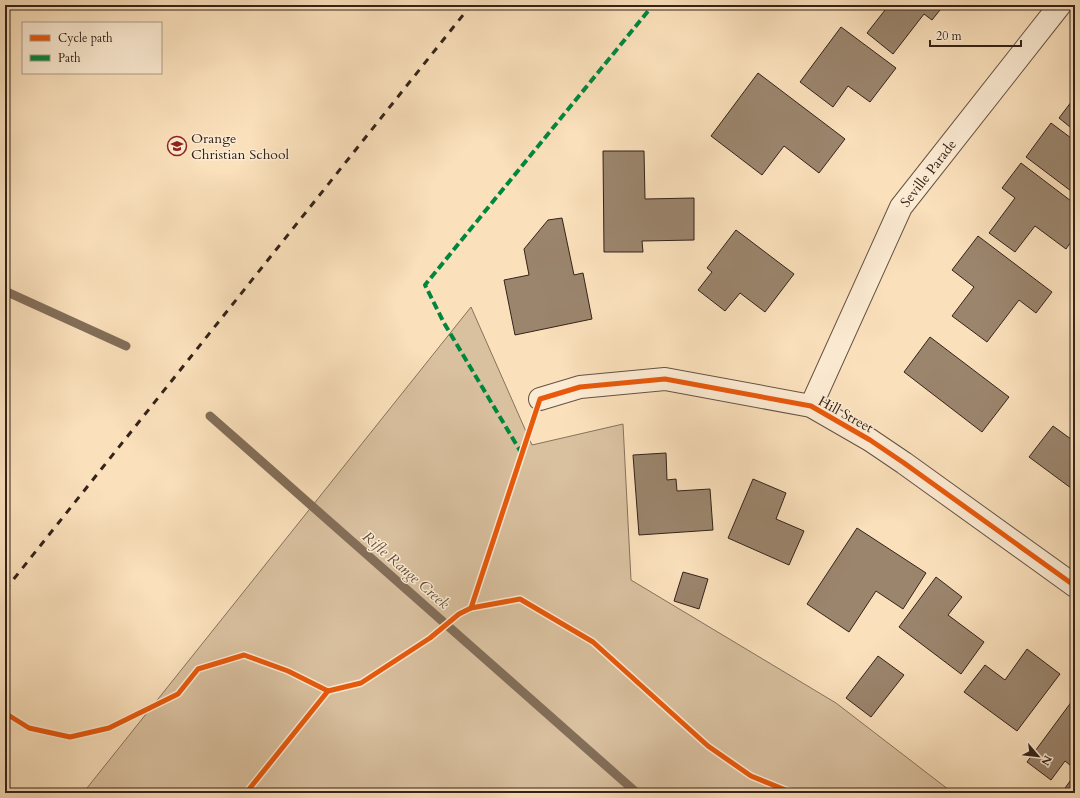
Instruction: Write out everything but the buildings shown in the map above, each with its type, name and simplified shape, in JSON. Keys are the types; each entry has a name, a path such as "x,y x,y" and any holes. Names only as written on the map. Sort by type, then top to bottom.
{"street":[{"name":"Seville Parade","path":"811,406 901,207 1060,5"},
{"name":"Hill Street","path":"540,399 580,387 665,379 811,406 870,440 904,463 1075,586"}],"shaded area":[{"path":"471,307 532,445 623,424 631,580 836,703 953,793 83,793"}],"waterway":[{"name":"Rifle Range Creek","path":"5,291 126,346"},
{"name":"Rifle Range Creek","path":"210,416 637,793"}],"railway":[{"path":"5,590 471,5"}],"marked path":[{"path":"522,454 444,323 425,285 653,5"}],"cycle path":[{"path":"471,608 540,399 580,387 665,379 811,406 870,440 904,463 1075,586"},
{"path":"5,713 29,728 70,737 109,728 178,694 198,669 244,655 288,671 328,691 361,683 430,638 459,614 471,608 520,599 593,642 708,746 751,776 793,793"},
{"path":"246,793 328,691"}],"place":[{"name":"Orange Christian School","path":"177,146"}]}
